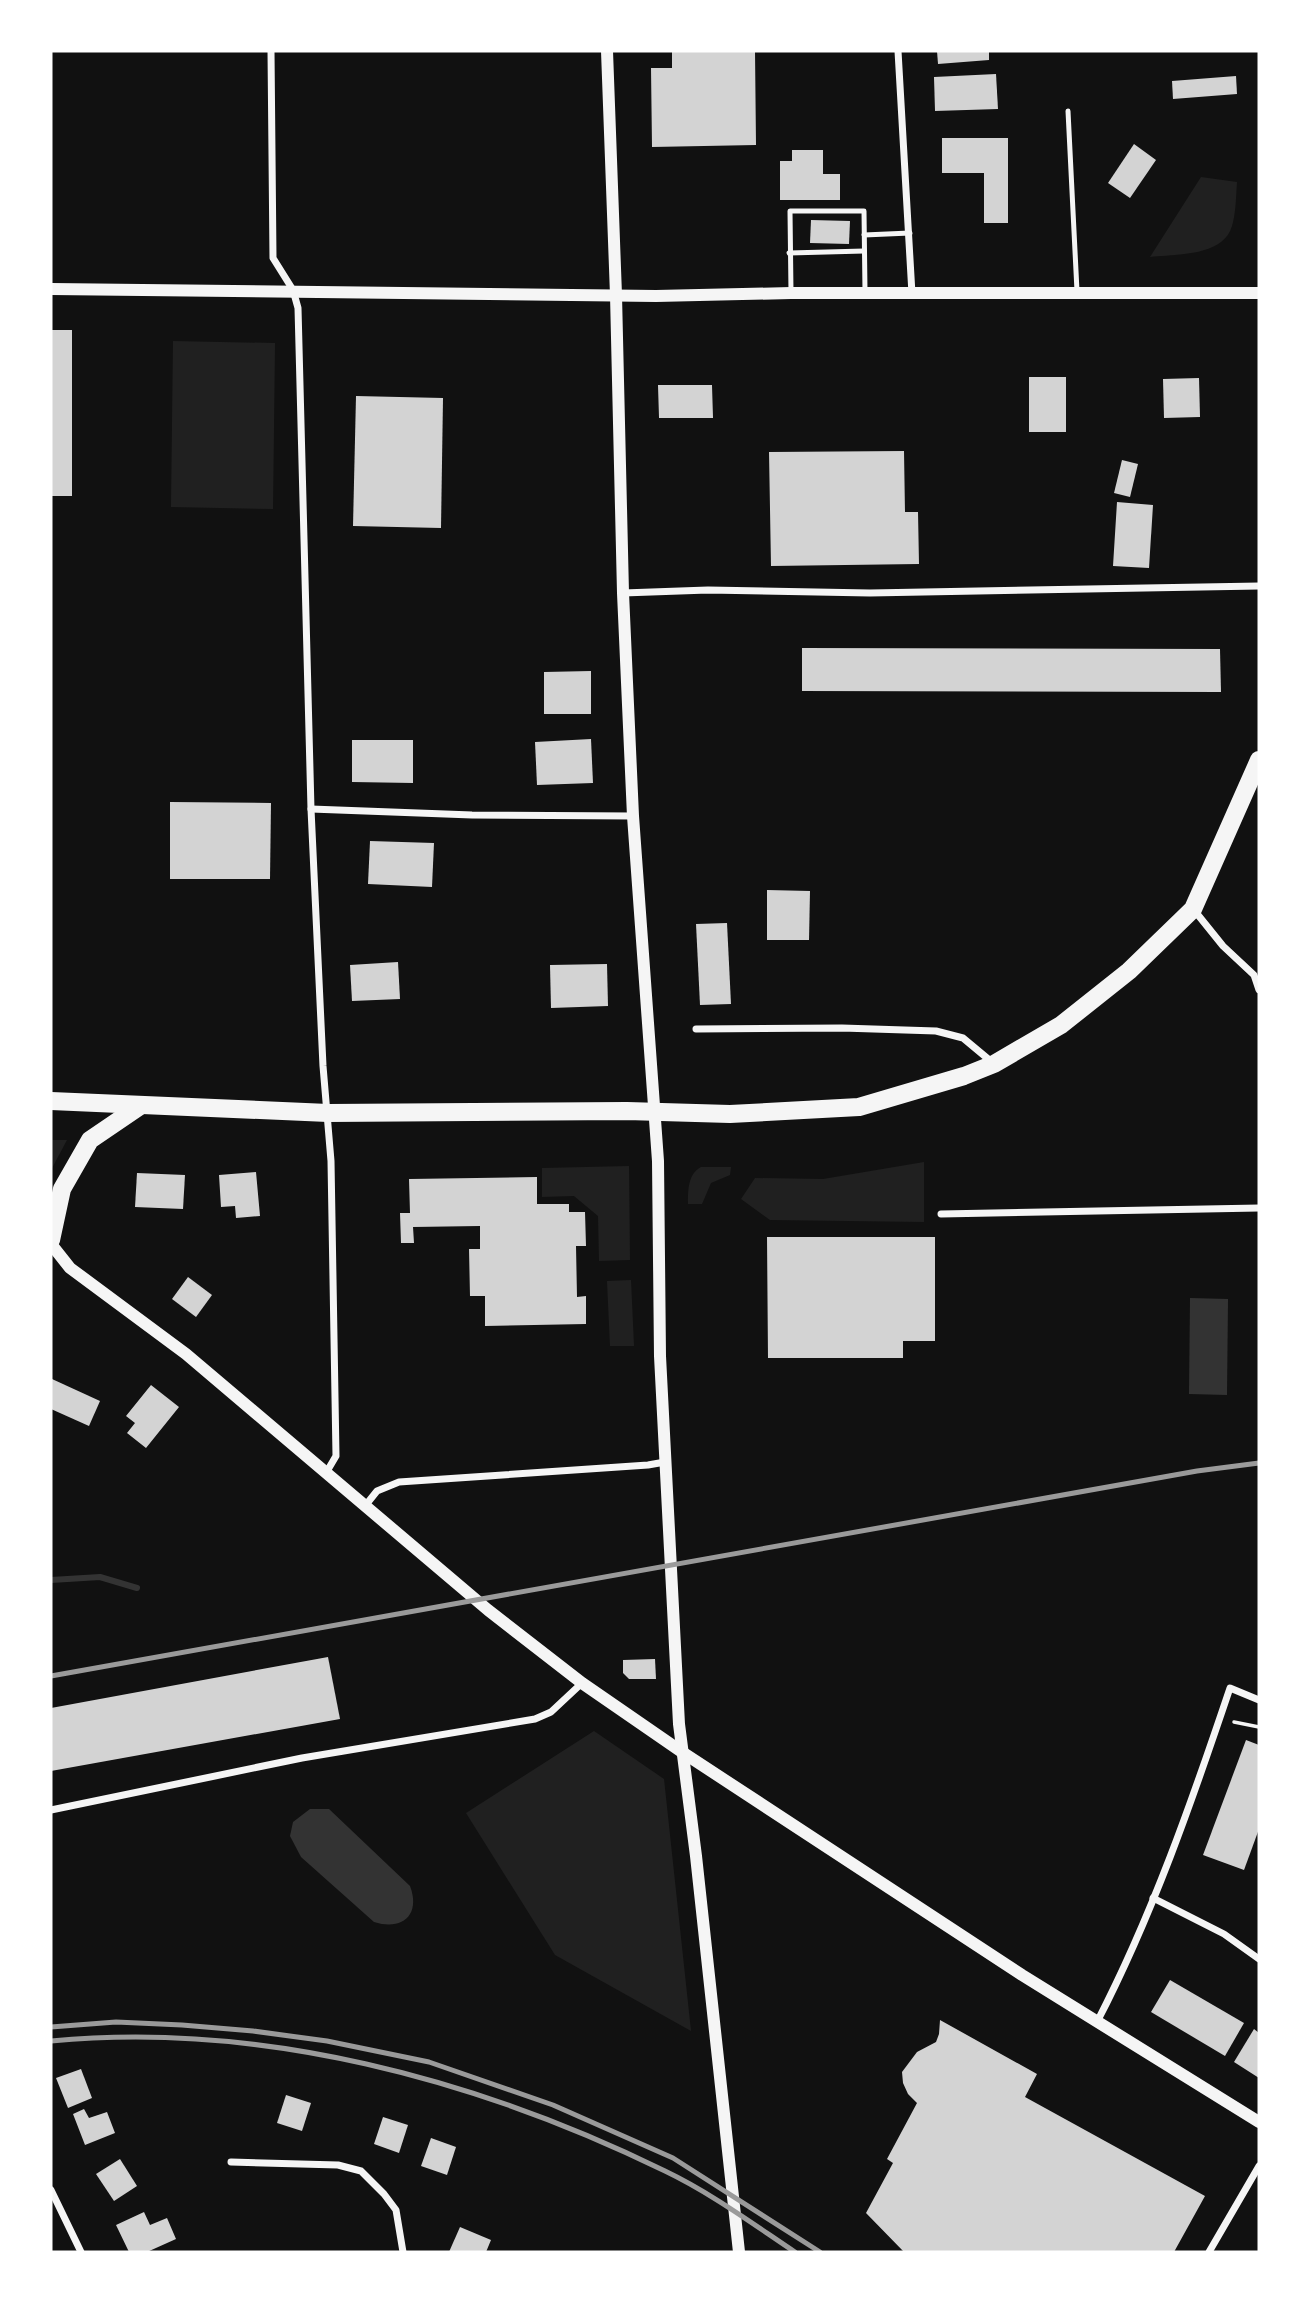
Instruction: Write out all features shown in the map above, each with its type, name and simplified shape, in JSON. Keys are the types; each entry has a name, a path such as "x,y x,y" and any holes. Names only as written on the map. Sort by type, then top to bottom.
{"main road":[{"path":"51,1101 328,1113 654,1111 730,1114 859,1107 964,1076 994,1064 1061,1025 1129,971 1193,909 1259,760"},
{"path":"51,1242 62,1189 90,1140 140,1106"}],"street":[{"path":"271,51 273,257 293,290 298,308 311,809 323,1066 331,1161 336,1456 326,1473"},
{"path":"607,51 623,593 633,816 658,1161 660,1343 673,1625 682,1752 696,1856 738,2252"},
{"path":"898,51 912,294"},
{"path":"51,289 616,295 1259,293"},
{"path":"623,593 708,590 870,593 1259,586"},
{"path":"311,809 472,815 633,816"},
{"path":"1193,909 1223,946 1254,975 1259,990"},
{"path":"696,1028 936,1031 963,1038 994,1064"},
{"path":"941,1214 1259,1208"},
{"path":"51,1242 70,1268 186,1354 549,1659 682,1752 1097,2023 1259,2122"},
{"path":"365,1506 377,1491 399,1482 665,1462"},
{"path":"51,1810 302,1758 535,1718 551,1712 582,1683"},
{"path":"1097,2023 1153,1898 1185,1817 1230,1688 1259,1700"},
{"path":"1153,1898 1224,1934 1259,1959"},
{"path":"231,2162 338,2165 361,2171 396,2210 403,2252"},
{"path":"1209,2252 1259,2166"},
{"path":"51,2190 81,2252"}],"lane":[{"path":"1068,111 1077,294"},
{"path":"791,293 790,211 864,211 865,294"},
{"path":"864,235 909,233"},
{"path":"789,253 864,251"}],"path":[{"path":"1220,1718 1259,1727"}],"shaded area":[{"path":"1201,177 1237,182 1234,216 1227,236 1209,249 1150,257"},
{"path":"173,341 275,343 273,509 171,507"},
{"path":"51,1140 67,1140 51,1170"},
{"path":"924,1162 924,1222 770,1220 741,1199 755,1178 823,1179"},
{"path":"629,1166 630,1260 599,1261 598,1216 574,1196 542,1197 542,1168"},
{"path":"701,1167 731,1167 730,1175 711,1183 702,1204 688,1204 691,1178"},
{"path":"631,1280 634,1346 610,1346 607,1281"},
{"path":"1190,1298 1228,1299 1227,1395 1189,1394"},
{"path":"594,1731 664,1779 691,2031 555,1955 466,1813"},
{"path":"310,1809 329,1809 410,1886 413,1905 407,1918 393,1924 374,1922 301,1857 290,1836 293,1822"}],"building":[{"path":"672,51 755,51 756,145 652,147 651,68 672,68"},
{"path":"937,51 989,51 989,60 938,64"},
{"path":"996,74 998,109 935,111 934,77"},
{"path":"1236,76 1237,94 1173,99 1172,81"},
{"path":"942,138 1008,138 1008,223 984,223 984,173 942,173"},
{"path":"1134,144 1156,160 1130,198 1108,183"},
{"path":"792,150 823,150 823,174 840,174 840,200 780,200 780,161 792,161"},
{"path":"811,220 850,221 849,244 810,243"},
{"path":"51,330 72,330 72,496 51,496"},
{"path":"1029,377 1066,377 1066,432 1029,432"},
{"path":"1199,378 1200,417 1164,418 1163,379"},
{"path":"658,385 712,385 713,418 659,418"},
{"path":"356,396 443,398 441,528 353,526"},
{"path":"904,451 905,512 918,512 919,564 771,566 769,452"},
{"path":"1122,460 1138,464 1130,497 1114,493"},
{"path":"1117,502 1153,505 1149,568 1113,566"},
{"path":"802,648 1220,649 1221,692 802,691"},
{"path":"591,671 591,714 544,714 544,672"},
{"path":"591,739 593,783 537,785 535,742"},
{"path":"352,740 413,740 413,783 352,782"},
{"path":"170,802 271,803 270,879 170,879"},
{"path":"370,841 434,843 432,887 368,884"},
{"path":"767,890 810,891 809,940 767,940"},
{"path":"727,923 731,1004 700,1005 696,924"},
{"path":"398,962 400,999 352,1001 350,965"},
{"path":"607,964 608,1006 551,1008 550,965"},
{"path":"256,1172 260,1216 236,1218 235,1206 221,1207 219,1175"},
{"path":"137,1173 185,1175 183,1209 135,1207"},
{"path":"537,1177 537,1204 569,1204 569,1212 585,1212 586,1246 576,1246 577,1297 586,1296 586,1324 485,1326 485,1296 470,1296 469,1249 480,1249 480,1226 413,1227 414,1243 401,1243 400,1213 410,1213 409,1179"},
{"path":"767,1237 935,1237 935,1341 903,1341 903,1358 768,1358"},
{"path":"188,1277 212,1295 196,1317 172,1299"},
{"path":"52,1379 100,1401 89,1426 51,1409"},
{"path":"151,1385 179,1407 146,1448 127,1433 135,1423 126,1416"},
{"path":"328,1657 340,1719 51,1771 51,1708"},
{"path":"655,1659 656,1679 629,1679 623,1673 623,1660"},
{"path":"1246,1740 1259,1745 1259,1829 1244,1870 1203,1855"},
{"path":"1170,1980 1244,2023 1225,2056 1151,2012"},
{"path":"940,2020 1037,2074 1025,2097 1205,2196 1174,2252 904,2252 866,2213 893,2163 887,2159 917,2103 908,2094 902,2072 917,2052 936,2042"},
{"path":"1254,2029 1259,2033 1259,2078 1234,2062"},
{"path":"81,2069 92,2098 68,2108 56,2078"},
{"path":"286,2095 311,2103 302,2131 277,2123"},
{"path":"84,2109 89,2118 107,2112 115,2133 85,2145 73,2114"},
{"path":"383,2117 408,2125 399,2153 374,2144"},
{"path":"431,2138 456,2147 447,2175 421,2166"},
{"path":"120,2159 137,2186 114,2201 96,2174"},
{"path":"144,2212 150,2225 167,2218 176,2239 147,2252 129,2252 116,2225"},
{"path":"460,2227 491,2240 486,2252 449,2252"}],"waterway":[{"path":"51,1580 100,1577 137,1588"}],"railway":[{"path":"51,1676 1197,1471 1259,1463"},
{"path":"51,2027 116,2022 253,2031 327,2041 429,2062 553,2105 673,2158 820,2252"},
{"path":"51,2041 130,2037 209,2040 288,2049 366,2064 443,2084 519,2109 593,2138 665,2171 715,2199 795,2252"}]}
